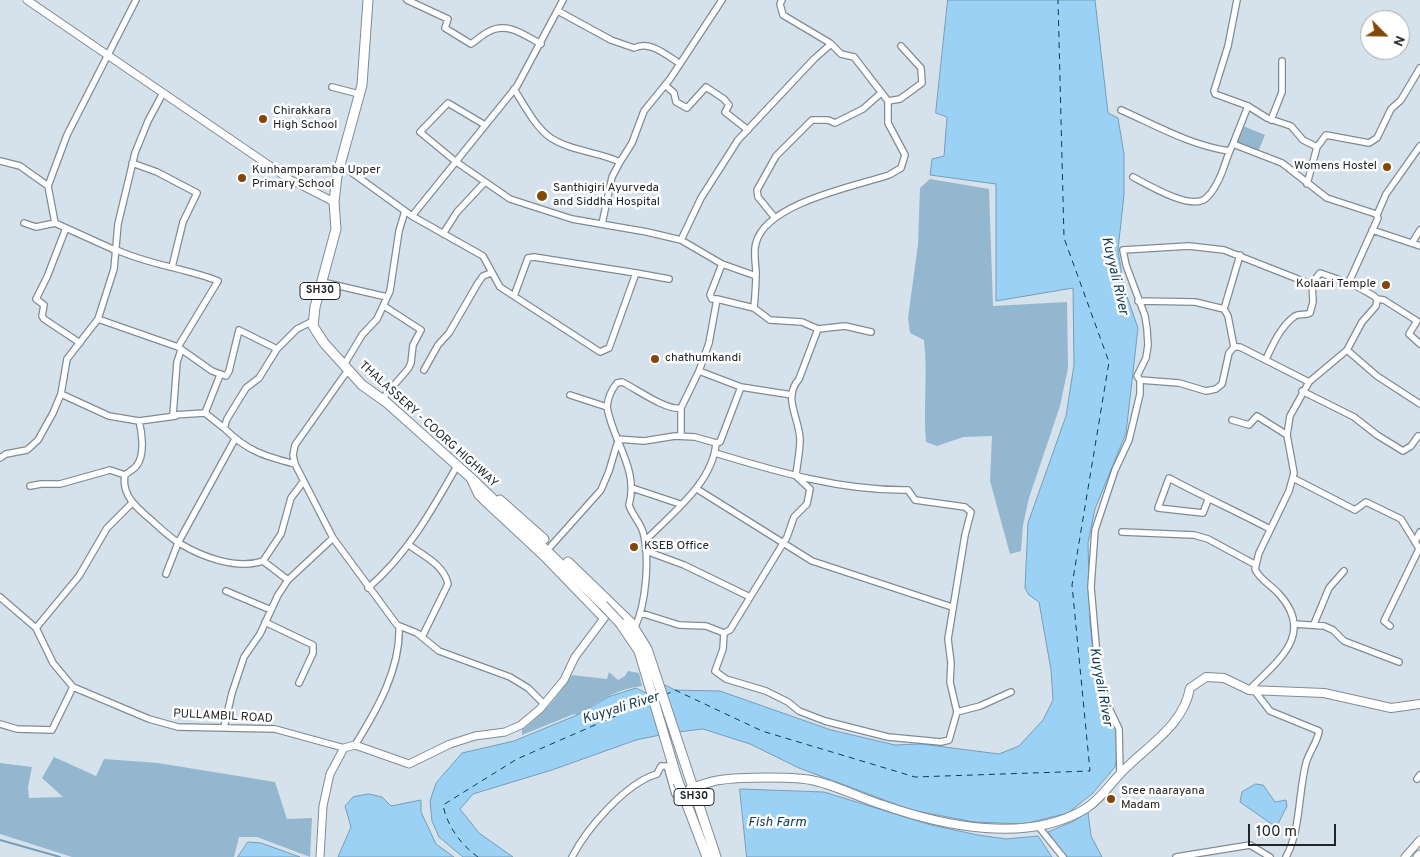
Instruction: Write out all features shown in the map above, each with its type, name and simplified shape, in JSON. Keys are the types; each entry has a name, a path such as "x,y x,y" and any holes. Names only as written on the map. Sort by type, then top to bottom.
{"main road":[{"name":"SH30","path":"313,321 336,227 334,202 340,164 362,85 368,0"},
{"name":"THALASSERY - COORG HIGHWAY","path":"313,321 319,336 346,367 470,477 620,623 639,651 683,794"},
{"name":"SH30","path":"488,495 504,502 635,627 647,649 676,735 691,788 716,857"},
{"path":"691,788 720,780 806,779 884,806 940,820 1002,830 1038,826 1085,809 1096,801 1120,773 1176,721 1188,700 1190,688 1206,677 1224,678 1251,690 1278,689 1324,693 1391,708 1420,704"},
{"name":"sh30","path":"683,794 706,857"}],"street":[{"path":"27,0 289,179 334,202"},
{"path":"55,223 48,186 67,135 136,0"},
{"path":"406,0 448,18 445,28 471,44 487,32 497,28 510,27 541,44"},
{"path":"412,216 514,89 541,44 563,0"},
{"path":"602,224 612,177 632,143 644,111 665,85 722,0"},
{"path":"754,308 756,242 775,218 796,204 810,198 890,175 901,168 905,155 888,123 888,101 854,57 841,54 831,44 783,15 780,4 782,0"},
{"path":"1237,0 1228,46 1214,90 1215,94 1248,106 1271,120 1291,126 1303,140 1317,147"},
{"path":"558,11 611,40 634,48 644,45 650,46 679,63"},
{"path":"680,240 720,166 748,130 814,59 831,44"},
{"path":"888,101 900,99 922,83 921,68 901,46"},
{"path":"1271,120 1282,92 1282,61"},
{"path":"1306,184 1317,147 1326,135 1369,143 1377,138 1390,109 1402,100 1420,68"},
{"path":"665,85 674,93 676,102 688,108 706,87 710,88 729,105 726,112 748,130"},
{"path":"332,87 359,94"},
{"path":"514,89 550,137 560,142 606,155 620,162"},
{"path":"0,458 6,454 27,450 38,440 61,394 67,359 98,319 108,290 117,251 118,224 132,164 148,121 163,93"},
{"path":"775,218 758,197 756,190 776,156 812,120 828,120 835,123 863,109 881,93"},
{"path":"485,124 448,103 420,132 456,161 510,199 543,211 680,240 722,264 756,276"},
{"path":"1133,177 1174,197 1194,202 1205,199 1218,182 1248,106"},
{"path":"1121,110 1154,124 1172,136 1205,147 1229,151"},
{"path":"1233,144 1274,158 1327,198 1377,215"},
{"path":"1349,283 1361,251 1378,218 1377,215 1386,194 1420,146"},
{"path":"0,161 20,166 48,186"},
{"path":"132,164 157,172 197,193 182,222 172,268"},
{"path":"340,164 404,211 483,256 491,274 500,287 600,352 609,348 636,273"},
{"path":"443,234 457,212 485,182"},
{"path":"404,211 399,231 394,277 384,306 377,319 362,335 346,367 295,445 293,455 295,464 334,538 368,588 400,626 422,637 438,651 520,683 544,704"},
{"path":"24,223 36,227 55,223 136,259 218,281 180,348 177,362 173,415 176,416"},
{"path":"66,228 47,277 36,299 44,305 42,316 44,319 80,343"},
{"path":"1372,230 1420,246"},
{"path":"1412,244 1420,230"},
{"path":"1120,773 1119,729 1108,706 1098,668 1091,587 1095,530 1115,470 1129,440 1138,409 1140,380 1137,376 1146,358 1148,345 1145,316 1138,301 1123,250 1189,246 1224,250 1312,283"},
{"path":"1140,380 1180,383 1206,391 1216,389 1222,384 1229,354 1234,347 1228,316 1224,309 1240,255"},
{"path":"514,296 528,258 636,273 669,280"},
{"path":"722,264 710,295 712,298 754,308 770,320 802,322 818,330 845,326 871,332"},
{"path":"1266,359 1277,336 1290,321 1299,314 1310,313 1313,302 1312,283 1320,273 1349,283 1418,319 1409,334 1420,344"},
{"path":"424,370 438,346 449,334 478,283 483,276 491,274"},
{"path":"322,282 387,297"},
{"path":"1286,857 1291,847 1298,820 1297,807 1306,764 1319,731 1270,711 1251,690 1282,657 1294,638 1294,624 1281,596 1256,573 1256,565 1293,478 1287,435 1290,416 1302,391 1309,382 1347,350 1362,322 1376,306 1377,299"},
{"path":"681,436 681,408 700,371 710,343 717,300"},
{"path":"1138,301 1195,302 1224,309"},
{"path":"382,399 408,369 411,363 413,345 420,330 384,306"},
{"path":"98,319 180,348 220,375 226,376 229,372 239,330 277,349"},
{"path":"224,428 227,419 246,388 259,378 277,349 297,329 313,321"},
{"path":"796,476 800,439 792,410 792,395 818,330"},
{"path":"1234,347 1247,350 1309,382"},
{"path":"1347,350 1377,376 1420,404"},
{"path":"700,371 741,387 792,395"},
{"path":"205,413 220,375"},
{"path":"635,627 641,613 646,551 645,541 640,523 632,514 629,505 632,475 610,425 607,406 608,397 618,383 622,382 664,405 681,408"},
{"path":"617,441 644,441 681,436 716,443 720,442 741,387"},
{"path":"1302,391 1354,417 1377,435 1403,451 1411,446 1420,436"},
{"path":"61,394 109,416 139,421 205,413 235,439 261,456 295,464"},
{"path":"570,395 607,406"},
{"path":"1232,420 1249,424 1257,416 1287,435"},
{"path":"139,421 142,432 140,458 137,465 125,475 123,482 132,503 178,543 199,554 241,565 263,561 281,534 291,498 303,482"},
{"path":"166,574 178,543 235,439"},
{"path":"551,546 601,490 609,471 617,441"},
{"path":"645,541 680,504 697,490 715,454 716,443"},
{"path":"715,454 796,476 864,489 908,490 915,500 965,507 971,512 952,608 948,639 951,663 950,682 957,712 948,740 941,742 888,738 825,721 798,711 788,702 766,691 718,675 715,671 723,649 724,632"},
{"path":"368,588 387,572 409,545 457,466"},
{"path":"30,486 60,484 110,470 125,475"},
{"path":"641,613 680,625 706,626 724,632 730,630 784,543 794,517 809,500 810,489 796,476"},
{"path":"470,477 478,494 486,503 546,559 603,618"},
{"path":"1208,500 1202,513 1158,508 1169,478 1208,500 1226,506 1270,529"},
{"path":"1293,478 1355,510 1366,502 1401,519 1420,549 1384,621 1390,626"},
{"path":"632,488 680,504"},
{"path":"697,490 812,561 952,608"},
{"path":"36,628 79,576 107,528 132,503"},
{"path":"1122,532 1194,534 1208,539 1256,565"},
{"path":"1415,542 1420,532"},
{"path":"224,727 232,693 244,657 270,610 288,580 334,538"},
{"path":"409,545 440,568 447,577 448,584 422,637"},
{"path":"646,551 684,565 750,597"},
{"path":"263,561 288,580"},
{"path":"1314,624 1329,588 1344,571"},
{"path":"226,591 270,610"},
{"name":"PULLAMBIL ROAD","path":"0,597 36,628 53,663 73,687 158,722 178,727 275,728 344,748"},
{"path":"355,744 409,764 450,744 475,736 505,732 520,725 544,704 564,680 575,657 614,605"},
{"path":"265,622 313,645 313,653 299,683"},
{"path":"1294,624 1314,624 1333,630 1344,641 1399,662"},
{"path":"320,857 323,806 330,774 344,748 355,744 368,724 392,673 400,638 400,626"},
{"path":"0,724 17,729 52,730 73,687"},
{"path":"957,712 1000,698 1011,692"},
{"path":"572,857 588,833 607,812 645,777 657,774 661,766 667,766 675,794 691,788"},
{"path":"1038,826 1063,857"},
{"path":"1405,857 1420,840"},
{"path":"1176,857 1250,846 1270,857"}],"shaded area":[{"path":"1243,126 1265,135 1258,152 1236,143"},
{"path":"930,179 989,189 993,306 1067,302 1068,368 1060,406 1029,498 1023,525 1021,551 1010,554 990,481 992,436 963,437 937,446 926,442 924,340 910,333 908,318 918,244 920,188"},
{"path":"628,671 639,673 642,686 616,693 577,715 574,714 522,735 522,730 550,705 572,675 607,679 609,672 618,680 625,676"},
{"path":"54,757 96,776 104,759 158,763 275,782 287,819 312,818 310,857 257,837 239,837 234,857 72,857 0,834 0,763 32,767 28,787 29,798 63,797 42,778"}],"water":[{"name":"Kuyyali River","path":"948,0 1095,0 1108,113 1118,118 1124,154 1124,195 1118,250 1124,288 1138,328 1126,433 1095,509 1088,543 1090,623 1096,679 1116,731 1118,750 1115,767 1093,793 1068,813 1024,824 974,822 911,810 799,768 750,744 703,729 670,733 636,740 552,770 473,794 460,809 479,833 513,857 463,857 439,837 432,821 430,801 436,783 462,753 514,741 577,715 608,697 636,688 648,694 665,685 675,690 720,691 831,730 895,745 921,744 999,754 1019,746 1043,720 1053,700 1051,670 1039,602 1029,595 1025,588 1028,523 1066,416 1074,365 1073,288 996,301 996,184 930,175 932,159 944,156 947,117 936,113"},
{"path":"1256,784 1263,785 1275,802 1286,800 1287,806 1278,824 1273,825 1240,802 1242,792"},
{"name":"Fish Farm","path":"740,789 824,792 931,825 978,835 1006,839 1038,836 1052,857 747,857"},
{"path":"369,794 382,797 391,806 421,800 421,812 436,844 454,857 338,857 351,827 345,806 353,797"},
{"path":"1088,812 1091,836 1102,857 1066,857 1048,832 1074,821"},
{"path":"248,842 261,843 300,857 238,857"}],"waterway":[{"path":"0,840 60,857"}],"ferry route":[{"path":"665,695 675,690 762,731 915,777 1090,771 1072,585 1109,362 1064,238 1058,0"},
{"path":"478,857 466,847 451,828 443,805 517,759 650,701"}],"place":[{"name":"Chirakkara High School","path":"263,119"},
{"name":"Womens Hostel","path":"1387,167"},
{"name":"Kunhamparamba Upper Primary School","path":"242,178"},
{"name":"Santhigiri Ayurveda and Siddha Hospital","path":"542,196"},
{"name":"Kolaari Temple","path":"1386,285"},
{"name":"chathumkandi","path":"655,359"},
{"name":"KSEB Office","path":"634,547"},
{"name":"Sree naarayana Madam","path":"1111,799"}]}
